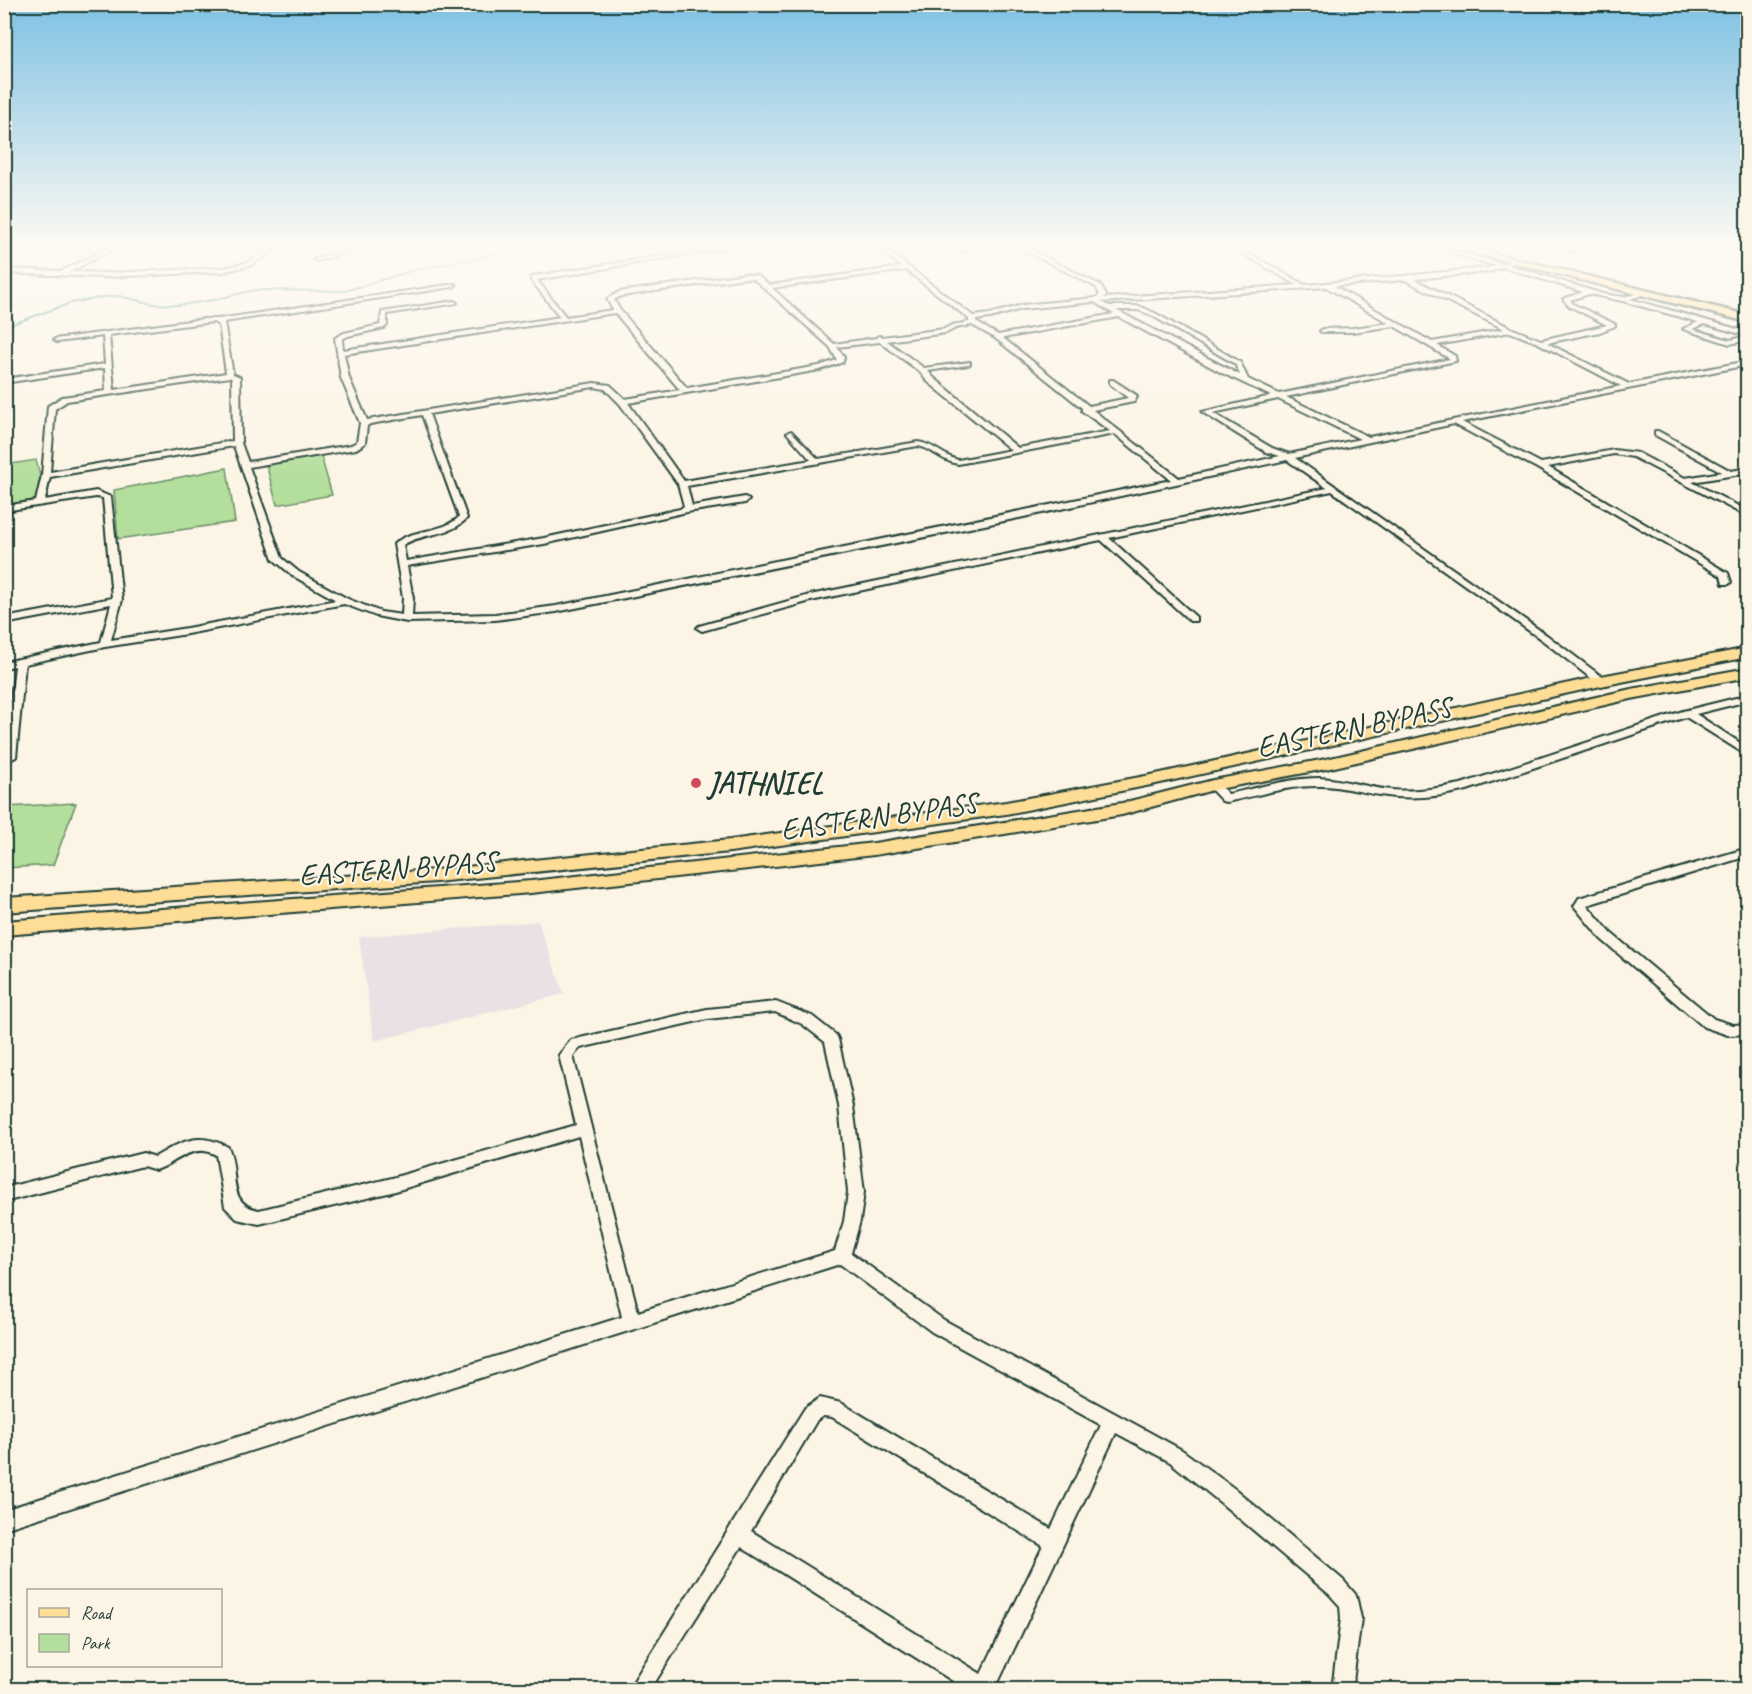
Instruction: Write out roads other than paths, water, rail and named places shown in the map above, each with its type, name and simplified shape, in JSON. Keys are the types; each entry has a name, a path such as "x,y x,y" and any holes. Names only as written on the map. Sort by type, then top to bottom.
{"main road":[{"name":"EASTERN BYPASS","path":"4,905 436,876 718,848 1006,808 1178,774 1601,681 1748,652"},
{"name":"EASTERN BYPASS","path":"4,928 531,887 874,849 1027,822 1122,809 1213,784 1326,764 1748,672"},
{"path":"1564,690 1585,706"}],"street":[{"path":"57,340 173,325"},
{"path":"222,325 230,375"},
{"path":"245,465 353,447 363,440 364,423 345,378 338,338 384,325"},
{"path":"341,352 518,325"},
{"path":"629,325 685,391"},
{"path":"623,402 831,366 841,361 841,357 832,346 809,325"},
{"path":"832,346 879,338 924,335 946,331 958,325"},
{"path":"979,325 1177,480"},
{"path":"997,337 1064,325"},
{"path":"1140,325 1368,440"},
{"path":"1173,325 1238,363 1245,379"},
{"path":"1323,331 1388,325"},
{"path":"1397,325 1432,344 1453,357 1454,360 1206,412 1269,450 1289,457 1545,638 1601,681"},
{"path":"1501,325 1629,387"},
{"path":"1540,342 1600,330 1613,325"},
{"path":"1696,325 1686,329 1730,342 1748,336"},
{"path":"1718,325 1748,336"},
{"path":"1432,344 1511,330"},
{"path":"106,334 110,392"},
{"path":"879,338 923,370 930,379 1016,450"},
{"path":"923,370 968,363"},
{"path":"40,503 46,475 51,408 65,399 230,375 236,377 237,443 278,559 296,574 345,601 379,614 407,619 495,617 556,609 1019,515 1455,421 1748,363"},
{"path":"4,381 107,366"},
{"path":"1085,409 1131,400 1133,397 1113,382"},
{"path":"364,423 594,385 608,387 623,402 682,484 687,509"},
{"path":"407,619 408,598 398,544 402,540 455,525 463,518 425,413"},
{"path":"1455,421 1540,466 1725,575 1726,582"},
{"path":"682,484 918,444 929,446 953,461 1115,432"},
{"path":"790,433 816,461"},
{"path":"1658,433 1731,474"},
{"path":"46,475 237,443"},
{"path":"1540,466 1623,452 1635,455 1748,515"},
{"path":"1683,481 1748,470"},
{"path":"702,628 810,598 1332,489"},
{"path":"4,509 96,494 107,497 117,600 105,644"},
{"path":"402,564 544,541 687,509 745,500"},
{"path":"1103,537 1193,619"},
{"path":"4,621 117,600"},
{"path":"4,665 105,644 345,601"},
{"path":"10,757 20,662"},
{"path":"1213,784 1226,798 1317,782 1365,787 1390,793 1429,794 1473,783 1627,734 1687,712 1748,698"},
{"path":"1687,712 1748,753"},
{"path":"1748,852 1583,901 1580,906 1606,936 1709,1023 1740,1032 1748,1029"},
{"path":"632,1322 566,1055 576,1044 707,1014 776,1007 807,1020 831,1038 846,1106 856,1192 852,1221 842,1256"},
{"path":"4,1195 143,1159 156,1164 193,1144 211,1143 223,1151 231,1203 243,1214 259,1217 392,1185 585,1128"},
{"path":"4,1520 842,1256"},
{"path":"842,1256 938,1326 1176,1456 1228,1496 1336,1587 1349,1602 1352,1618 1342,1689"},
{"path":"638,1689 738,1534 811,1414 820,1407 835,1409 1054,1542"},
{"path":"738,1534 985,1689 1112,1421"}],"waterway":[{"path":"4,327 9,325"}],"place":[{"name":"JATHNIEL","path":"696,783"}]}
